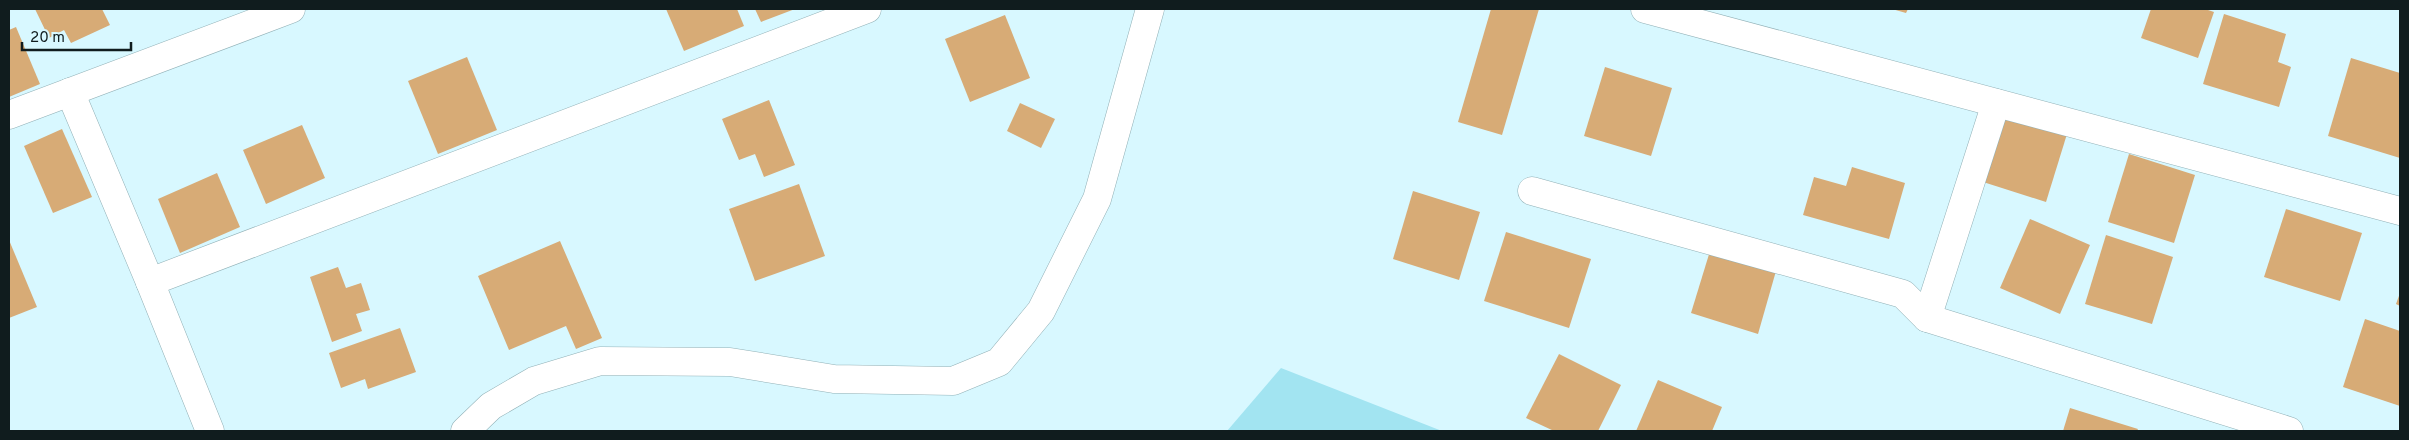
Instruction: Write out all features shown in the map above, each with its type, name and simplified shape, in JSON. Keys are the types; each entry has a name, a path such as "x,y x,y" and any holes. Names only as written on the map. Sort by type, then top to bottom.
{"street":[{"path":"9,115 291,9"},
{"path":"150,282 867,9"},
{"path":"465,431 491,406 534,381 600,361 730,362 834,379 953,381 998,362 1041,311 1097,199 1150,9"},
{"path":"1645,9 2400,211"},
{"path":"70,92 210,431"},
{"path":"1927,318 1996,103"},
{"path":"1532,190 1903,294 1927,318 2290,431"}],"shaded area":[{"path":"1281,368 1442,431 1227,431"}],"building":[{"path":"35,9 102,9 110,25 71,43 64,30 49,38"},
{"path":"666,9 737,9 744,26 684,51"},
{"path":"755,9 795,9 761,22"},
{"path":"1491,9 1539,9 1502,135 1458,122"},
{"path":"1892,9 1908,9 1906,13"},
{"path":"2151,9 2205,9 2214,12 2198,58 2141,38"},
{"path":"2224,14 2286,34 2278,62 2291,67 2279,107 2203,84"},
{"path":"1005,15 1030,78 970,102 945,39"},
{"path":"16,27 40,84 9,97 9,30"},
{"path":"467,57 497,130 438,154 408,81"},
{"path":"2351,58 2400,73 2400,158 2328,136"},
{"path":"1605,67 1672,88 1651,156 1584,136"},
{"path":"769,100 795,165 764,177 755,154 739,160 722,119"},
{"path":"1020,103 1055,119 1041,148 1007,131"},
{"path":"2001,113 2067,134 2046,202 1980,181"},
{"path":"302,125 325,178 266,204 243,150"},
{"path":"62,129 92,197 53,213 24,146"},
{"path":"2129,154 2195,175 2174,243 2108,222"},
{"path":"1852,167 1905,183 1889,239 1803,215 1814,177 1846,186"},
{"path":"217,173 240,227 180,253 158,199"},
{"path":"799,184 825,256 755,281 729,209"},
{"path":"1413,191 1480,212 1459,280 1393,259"},
{"path":"2286,209 2362,233 2340,301 2264,277"},
{"path":"2030,219 2090,245 2060,314 2000,288"},
{"path":"1506,232 1591,259 1569,328 1484,301"},
{"path":"2106,235 2173,257 2152,324 2085,304"},
{"path":"9,240 37,307 9,318"},
{"path":"560,241 602,338 576,349 566,326 509,350 478,276"},
{"path":"1710,251 1776,271 1758,334 1691,313"},
{"path":"338,267 346,288 361,283 370,310 356,314 362,331 332,342 310,277"},
{"path":"2400,293 2400,306 2396,304"},
{"path":"2365,319 2400,331 2400,406 2343,387"},
{"path":"400,328 416,372 368,389 365,379 341,388 329,353"},
{"path":"1559,354 1621,385 1598,431 1554,431 1526,418"},
{"path":"1658,380 1722,407 1712,431 1636,431"},
{"path":"2070,408 2138,429 2137,431 2063,431"}]}
